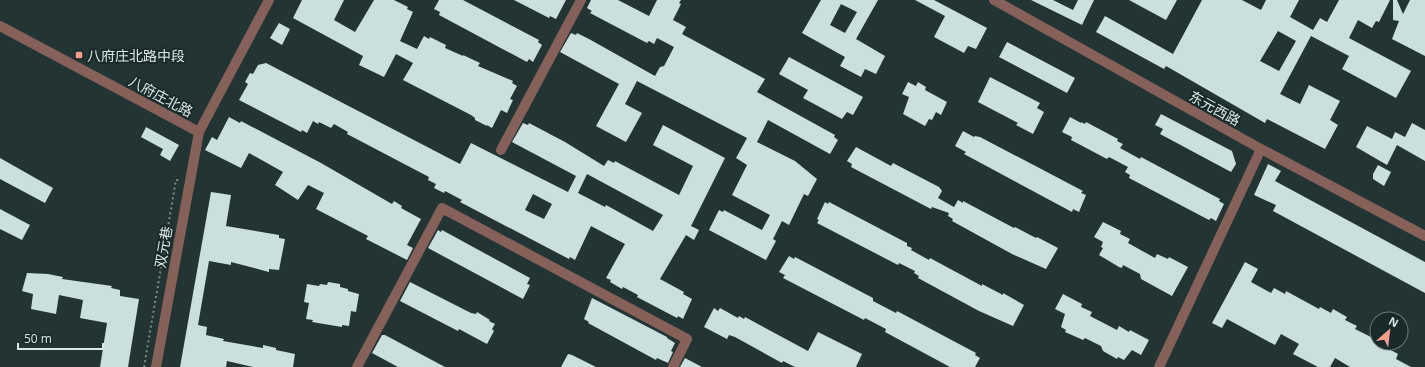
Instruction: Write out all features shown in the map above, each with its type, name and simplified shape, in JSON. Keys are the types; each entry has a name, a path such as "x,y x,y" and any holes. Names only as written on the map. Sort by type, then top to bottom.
{"street":[{"name":"八府庄北路","path":"0,26 199,132 269,0"},
{"path":"501,150 581,0"},
{"name":"东元西路","path":"994,0 1261,149 1425,236"},
{"name":"双元巷","path":"156,367 199,132"},
{"path":"1159,367 1261,149"},
{"path":"357,367 442,208 687,339 673,367"}],"building":[{"path":"302,0 344,0 334,20 355,32 374,0 394,0 408,7 407,9 413,12 400,41 417,49 424,36 429,39 430,37 446,45 445,48 480,63 478,66 513,81 512,83 517,86 510,99 513,100 507,113 501,110 492,128 475,120 475,118 471,115 403,80 413,63 396,54 384,77 359,65 363,56 293,18"},
{"path":"439,0 463,0 539,40 538,42 542,45 533,62 529,59 527,62 439,15 440,12 434,9"},
{"path":"514,0 566,0 556,19 550,16 549,18"},
{"path":"591,0 618,0 649,16 657,0 681,0 679,3 681,4 673,20 686,27 682,34 765,79 757,92 835,135 834,137 838,140 830,154 768,120 757,142 795,161 817,179 808,196 804,194 789,225 782,221 773,239 776,241 766,260 709,230 719,210 723,212 724,210 762,230 770,215 732,195 747,165 736,158 747,138 637,81 625,104 642,113 626,142 596,126 619,84 560,52 571,33 576,35 577,33 589,39 655,76 660,67 664,66 674,47 657,38 654,44 649,41 647,43 590,13 592,11 587,8"},
{"path":"821,0 878,0 856,39 885,56 876,74 865,69 861,77 840,66 845,57 802,33","holes":["841,4 857,12 845,33 830,25"]},
{"path":"915,0 934,0 987,28 976,49 968,46 964,53 934,37 945,16"},
{"path":"1031,0 1053,0 1073,10 1078,0 1094,0 1082,25"},
{"path":"1129,0 1177,0 1166,20"},
{"path":"1202,0 1242,0 1261,10 1266,0 1299,0 1290,17 1313,30 1320,18 1327,22 1339,0 1390,0 1379,22 1376,21 1372,28 1358,20 1349,38 1411,71 1396,98 1342,69 1349,56 1311,36 1280,94 1300,104 1309,85 1340,101 1330,120 1338,125 1325,149 1267,119 1265,123 1166,66 1164,69 1096,32 1105,16 1173,54","holes":["1278,31 1296,41 1279,71 1260,61"]},
{"path":"1393,0 1397,0 1403,14 1410,0 1425,0 1425,56 1392,39 1399,21 1393,20"},
{"path":"279,23 290,29 282,45 270,38"},
{"path":"1007,42 1075,78 1067,93 999,57"},
{"path":"789,57 863,97 853,115 847,112 842,119 803,98 808,90 779,74"},
{"path":"266,63 460,164 471,143 568,192 576,176 512,142 523,123 528,125 529,123 565,142 604,166 608,160 614,163 615,161 679,195 693,166 653,145 663,125 725,158 691,226 699,230 694,240 686,235 660,279 684,292 683,294 692,299 683,319 678,316 677,318 637,297 638,295 623,287 622,289 606,278 625,244 591,226 575,260 570,257 569,259 460,202 462,200 445,191 444,193 434,188 436,184 428,180 429,177 347,134 348,132 334,124 331,128 319,122 318,124 313,121 307,133 302,130 301,132 239,100 248,84 245,82 250,73 253,74 258,65","holes":["587,174 663,215 653,231 606,205 605,207 578,193","533,194 552,204 544,219 525,210"]},
{"path":"990,77 1040,103 1037,108 1044,112 1033,134 1016,125 1018,123 978,102"},
{"path":"908,82 916,86 918,82 926,87 925,90 947,102 941,115 936,112 932,120 929,119 925,126 903,114 909,97 902,94"},
{"path":"1161,114 1232,151 1236,164 1231,172 1160,134 1163,129 1155,125"},
{"path":"229,117 240,123 241,121 321,163 392,204 394,201 402,206 401,208 421,219 407,245 413,248 407,260 366,239 368,236 316,209 324,193 308,185 298,200 275,185 283,172 249,153 241,168 205,150 212,137 217,140"},
{"path":"1070,117 1081,123 1085,124 1086,122 1118,139 1117,141 1123,144 1120,148 1140,159 1141,157 1220,199 1219,201 1224,204 1216,221 1211,218 1209,220 1129,178 1130,175 1125,172 1128,167 1109,157 1107,159 1071,140 1072,137 1062,132"},
{"path":"1412,123 1425,130 1425,161 1397,145 1387,165 1356,147 1367,126 1392,139 1395,132 1405,137"},
{"path":"146,127 179,145 170,161 160,155 163,149 141,137"},
{"path":"963,131 974,137 980,137 1083,191 1081,193 1086,195 1079,212 1073,209 1072,212 964,154 966,152 955,146"},
{"path":"856,147 891,166 893,163 939,187 942,191 938,198 954,207 958,200 963,203 963,201 1014,228 1015,227 1036,238 1037,237 1058,248 1046,269 1012,254 952,221 953,219 948,216 949,213 932,207 931,209 851,167 852,164 847,161"},
{"path":"0,158 53,188 45,203 0,179"},
{"path":"1268,164 1281,171 1275,181 1425,262 1425,293 1273,211 1276,205 1254,195"},
{"path":"1378,165 1391,172 1384,186 1373,179 1373,174"},
{"path":"211,192 231,195 226,226 279,235 279,238 285,239 279,270 269,269 269,272 231,262 231,265 209,261 198,325 207,327 206,335 224,339 223,341 263,348 263,345 276,348 276,350 295,354 293,367 253,367 227,361 226,367 180,367"},
{"path":"825,202 828,204 829,202 907,243 907,246 912,248 911,250 929,260 930,258 982,286 982,284 1003,295 1003,293 1024,305 1013,326 979,311 918,278 919,276 914,273 915,271 899,263 898,265 817,223 819,220 817,219"},
{"path":"0,209 30,225 22,240 0,229"},
{"path":"1103,222 1121,231 1120,234 1130,239 1128,243 1155,258 1157,254 1168,259 1169,257 1188,267 1172,296 1141,279 1140,274 1123,265 1122,268 1119,267 1099,255 1103,248 1101,247 1103,242 1094,237"},
{"path":"438,230 441,232 442,230 530,278 527,284 530,285 523,299 428,248"},
{"path":"789,256 794,259 795,257 873,298 873,301 896,313 897,311 976,353 975,355 980,358 975,367 950,367 885,332 886,329 865,318 864,320 783,278 785,275 779,272"},
{"path":"1245,262 1258,269 1251,282 1271,293 1274,288 1285,294 1286,291 1319,309 1320,307 1331,313 1333,309 1347,317 1345,320 1357,326 1355,329 1369,336 1369,351 1392,351 1398,354 1396,359 1411,367 1350,367 1335,358 1330,367 1318,367 1293,354 1299,344 1281,334 1275,345 1227,319 1222,328 1212,323"},
{"path":"27,273 48,274 63,277 62,279 112,286 111,288 120,290 120,296 139,299 128,367 100,367 107,323 80,318 83,300 59,295 56,314 31,309 33,294 22,291"},
{"path":"328,282 340,284 340,287 359,294 356,312 351,311 349,326 342,325 342,327 312,322 313,320 306,319 309,303 304,302 307,284 319,286 320,284 327,285"},
{"path":"410,282 471,313 476,314 477,312 495,324 492,329 494,331 487,344 400,301"},
{"path":"1063,294 1082,304 1081,307 1092,312 1090,316 1117,330 1119,326 1129,332 1130,330 1149,340 1141,355 1132,350 1124,360 1118,357 1117,359 1103,351 1101,346 1085,338 1083,340 1065,332 1066,330 1061,327 1065,314 1055,309"},
{"path":"592,298 667,337 675,343 668,363 657,358 656,360 588,323 589,322 584,319"},
{"path":"714,308 718,311 720,308 738,318 739,316 744,319 745,317 808,351 818,332 862,354 856,367 795,367 783,361 782,363 735,337 729,335 727,339 704,327"},
{"path":"382,335 385,335 445,367 398,367 372,353"},
{"path":"568,354 572,355 596,367 561,367"},
{"path":"685,358 702,367 680,367"}],"place":[{"name":"八府庄北路中段","path":"79,55"}]}
